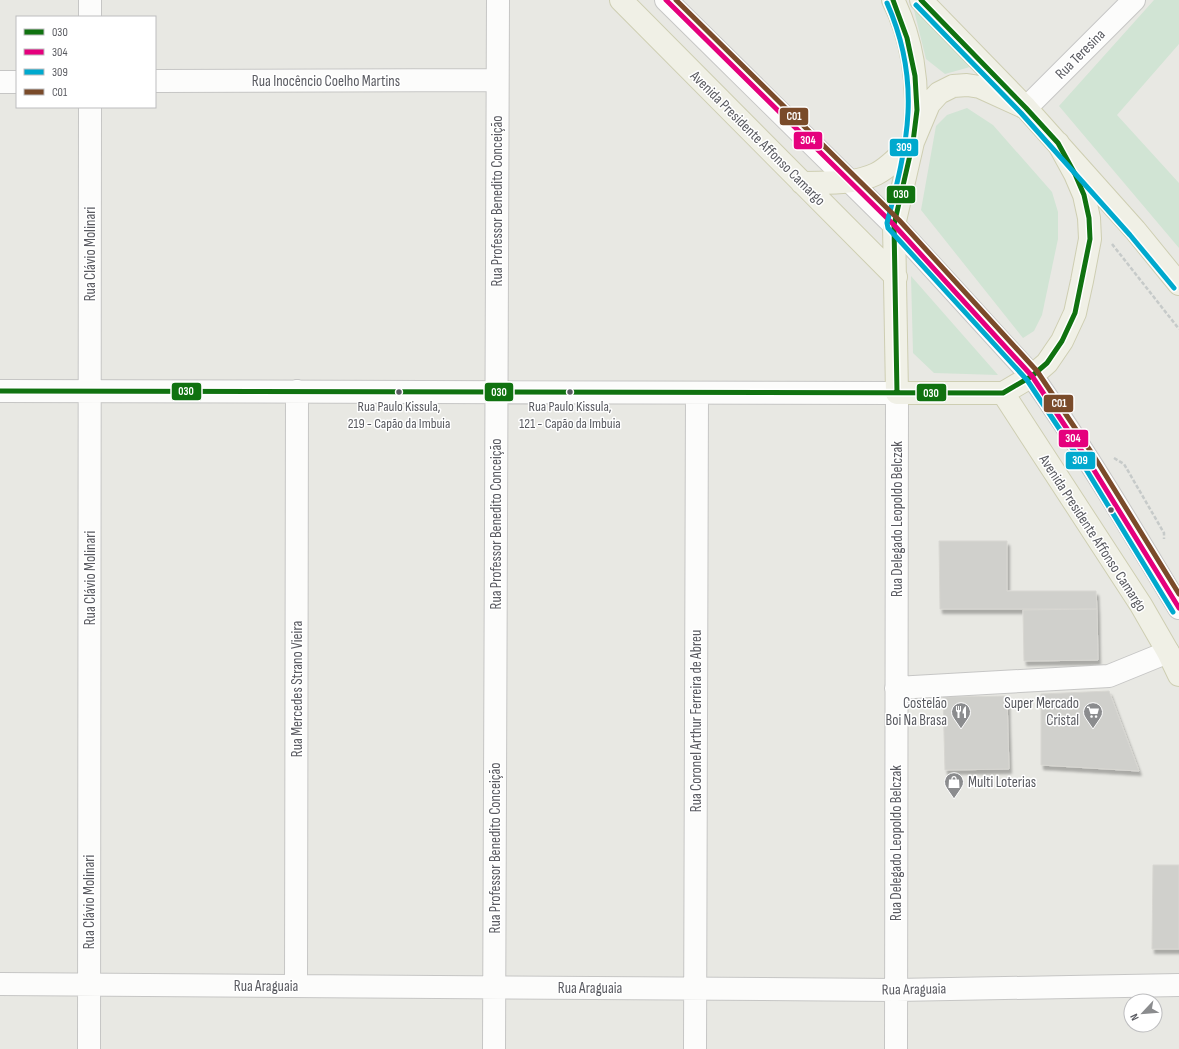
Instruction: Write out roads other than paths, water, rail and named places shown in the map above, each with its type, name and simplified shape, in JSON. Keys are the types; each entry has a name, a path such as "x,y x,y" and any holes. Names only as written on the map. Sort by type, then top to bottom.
{"main road":[{"name":"Avenida Presidente Affonso Camargo","path":"621,0 896,277"},
{"path":"802,182 850,182 876,174 892,163 913,142 916,110 916,76 908,38 893,0"},
{"path":"921,0 1058,143 1135,230 1179,284"},
{"name":"Rua Delegado Leopoldo Belczak","path":"897,393 894,225 913,142 929,104 939,93 953,86 967,85 980,87 1026,108"},
{"path":"897,393 1003,393 1032,376 1047,362 1062,341 1075,313 1090,240 1089,218 1084,195 1075,174 1058,143"},
{"name":"Avenida Presidente Affonso Camargo","path":"1003,393 1141,605 1168,652 1179,675"}],"street":[{"path":"90,0 90,16"},
{"name":"Rua Professor Benedito Conceição","path":"494,1049 498,0"},
{"path":"666,0 894,225 1032,376 1052,404 1118,506 1179,608"},
{"name":"Rua Teresina","path":"1026,108 1134,0"},
{"name":"Rua Inocêncio Coelho Martins","path":"156,81 497,80"},
{"path":"0,82 16,82"},
{"name":"Rua Clávio Molinari","path":"89,1049 90,108"},
{"path":"0,391 897,393"},
{"name":"Rua Mercedes Strano Vieira","path":"296,986 298,392"},
{"name":"Rua Coronel Arthur Ferreira de Abreu","path":"695,1049 697,392"},
{"name":"Rua Delegado Leopoldo Belczak","path":"896,1049 897,393"},
{"path":"896,688 1109,676 1168,652"},
{"name":"Rua Araguaia","path":"0,984 896,990 1179,985"}],"place":[{"name":"Rua Paulo Kissula, 219 - Capão da Imbuia","path":"399,392"},
{"name":"Rua Paulo Kissula, 121 - Capão da Imbuia","path":"570,392"},
{"name":"Costelão Boi Na Brasa","path":"961,729"},
{"name":"Super Mercado Cristal","path":"1093,729"},
{"name":"Multi Loterias","path":"954,799"}]}
